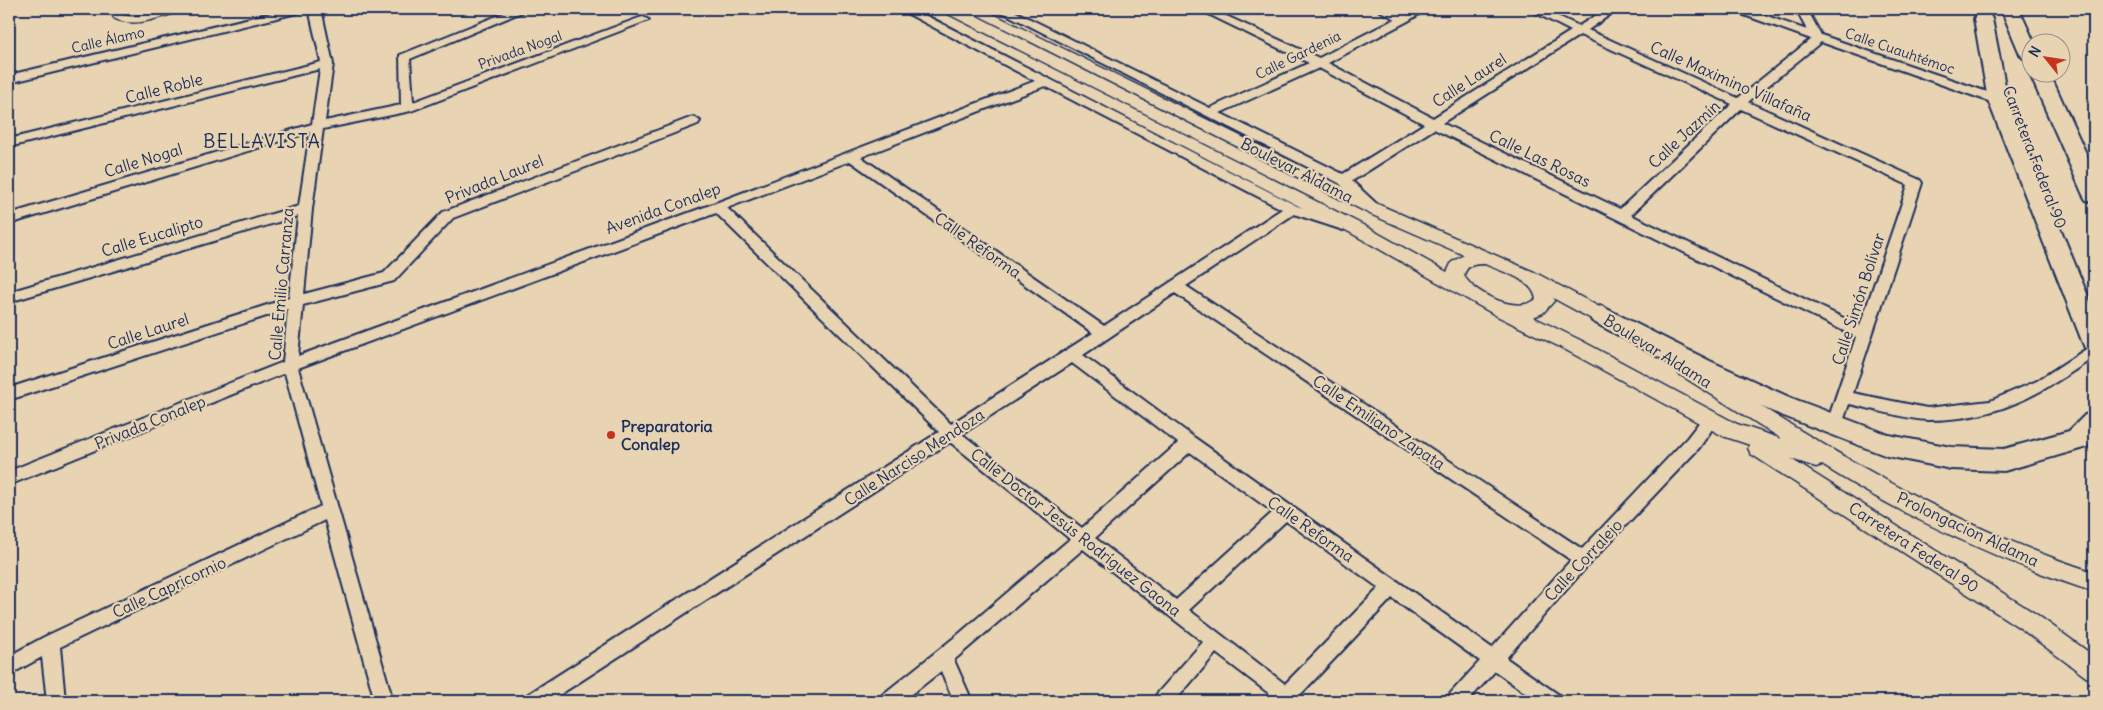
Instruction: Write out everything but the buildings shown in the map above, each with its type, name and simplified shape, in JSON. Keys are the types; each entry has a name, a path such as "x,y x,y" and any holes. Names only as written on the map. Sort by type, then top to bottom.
{"highway":[{"path":"2010,9 2020,32"},
{"path":"1981,14 1998,100 2094,341"},
{"name":"Carretera Federal 90","path":"1981,14 2036,162 2094,305"},
{"path":"2044,82 2091,180"},
{"path":"1601,315 1701,368 1834,426 1887,445 1951,458 2004,460 2078,439 2094,422"}],"street":[{"name":"Calle Álamo","path":"9,78 301,9"},
{"name":"Calle Emilio Carranza","path":"315,9 326,64 305,209 298,301 290,365 384,701"},
{"path":"406,108 404,57 523,9"},
{"name":"Boulevar Aldama","path":"906,9 1292,210 1357,229"},
{"name":"Boulevar Aldama","path":"925,9 1357,229 1503,311 1574,345 1730,430 1845,469"},
{"name":"Boulevar Aldama","path":"974,9 1376,210 1528,276 1601,315 1845,469"},
{"path":"1002,9 1212,112 1344,180 1376,210"},
{"name":"Calle Las Rosas","path":"1203,9 1319,63 1434,124 1865,335"},
{"path":"1382,9 1404,19"},
{"name":"Calle Gardenia","path":"1212,112 1319,63 1422,9"},
{"name":"Calle Maximino Villafaña","path":"1533,9 1741,102 1915,184"},
{"name":"Calle Laurel","path":"1344,180 1613,9"},
{"name":"Calle Cuauhtémoc","path":"1737,9 1818,39 1998,100"},
{"path":"1802,9 1818,39"},
{"name":"Privada Nogal","path":"317,126 406,108 643,20"},
{"name":"Calle Jazmín","path":"1621,216 1741,102 1818,39"},
{"name":"Calle Roble","path":"9,143 326,64"},
{"name":"Avenida Conalep","path":"290,365 718,207 1047,81"},
{"name":"Privada Laurel","path":"298,301 389,277 448,215 694,121"},
{"name":"Calle Nogal","path":"9,219 317,126"},
{"name":"Calle Reforma","path":"851,156 1105,334"},
{"name":"Calle Simón Bolívar","path":"1834,426 1915,184"},
{"name":"Calle Doctor Jesús Rodríguez Gaona","path":"718,207 952,434 1083,539 1289,698"},
{"name":"Calle Eucalipto","path":"9,297 305,209"},
{"name":"Calle Narciso Mendoza","path":"534,701 952,434 1292,210"},
{"path":"1462,288 1454,276 1456,268 1462,262 1472,258 1486,258"},
{"path":"1503,311 1522,313 1536,310 1545,301 1543,289 1528,276"},
{"name":"Calle Emiliano Zapata","path":"1175,286 1584,559"},
{"name":"Calle Laurel","path":"9,394 298,301"},
{"path":"1844,397 1927,414 1992,407 2042,385 2094,350"},
{"name":"Calle Reforma","path":"1072,355 1189,443 1552,701"},
{"name":"Privada Conalep","path":"9,478 290,365"},
{"name":"Calle Corralejo","path":"1456,701 1584,559 1693,443 1711,419"},
{"name":"Carretera Federal 90","path":"1730,430 2028,621 2094,669"},
{"path":"889,701 944,658 1083,539 1189,443"},
{"name":"Prolongacion Aldama","path":"1845,469 1980,537 2038,562 2094,582"},
{"name":"Calle Capricornio","path":"9,666 50,643 330,510"},
{"path":"1176,611 1285,511"},
{"path":"1289,698 1392,586"},
{"path":"1163,701 1215,641"},
{"path":"50,643 56,701"},
{"path":"944,658 963,701"}],"lane":[{"path":"116,9 116,16 122,20 133,20 179,9"}],"place":[{"name":"Preparatoria Conalep","path":"611,435"}],"district":[{"name":"BELLAVISTA","path":"262,141"}]}
